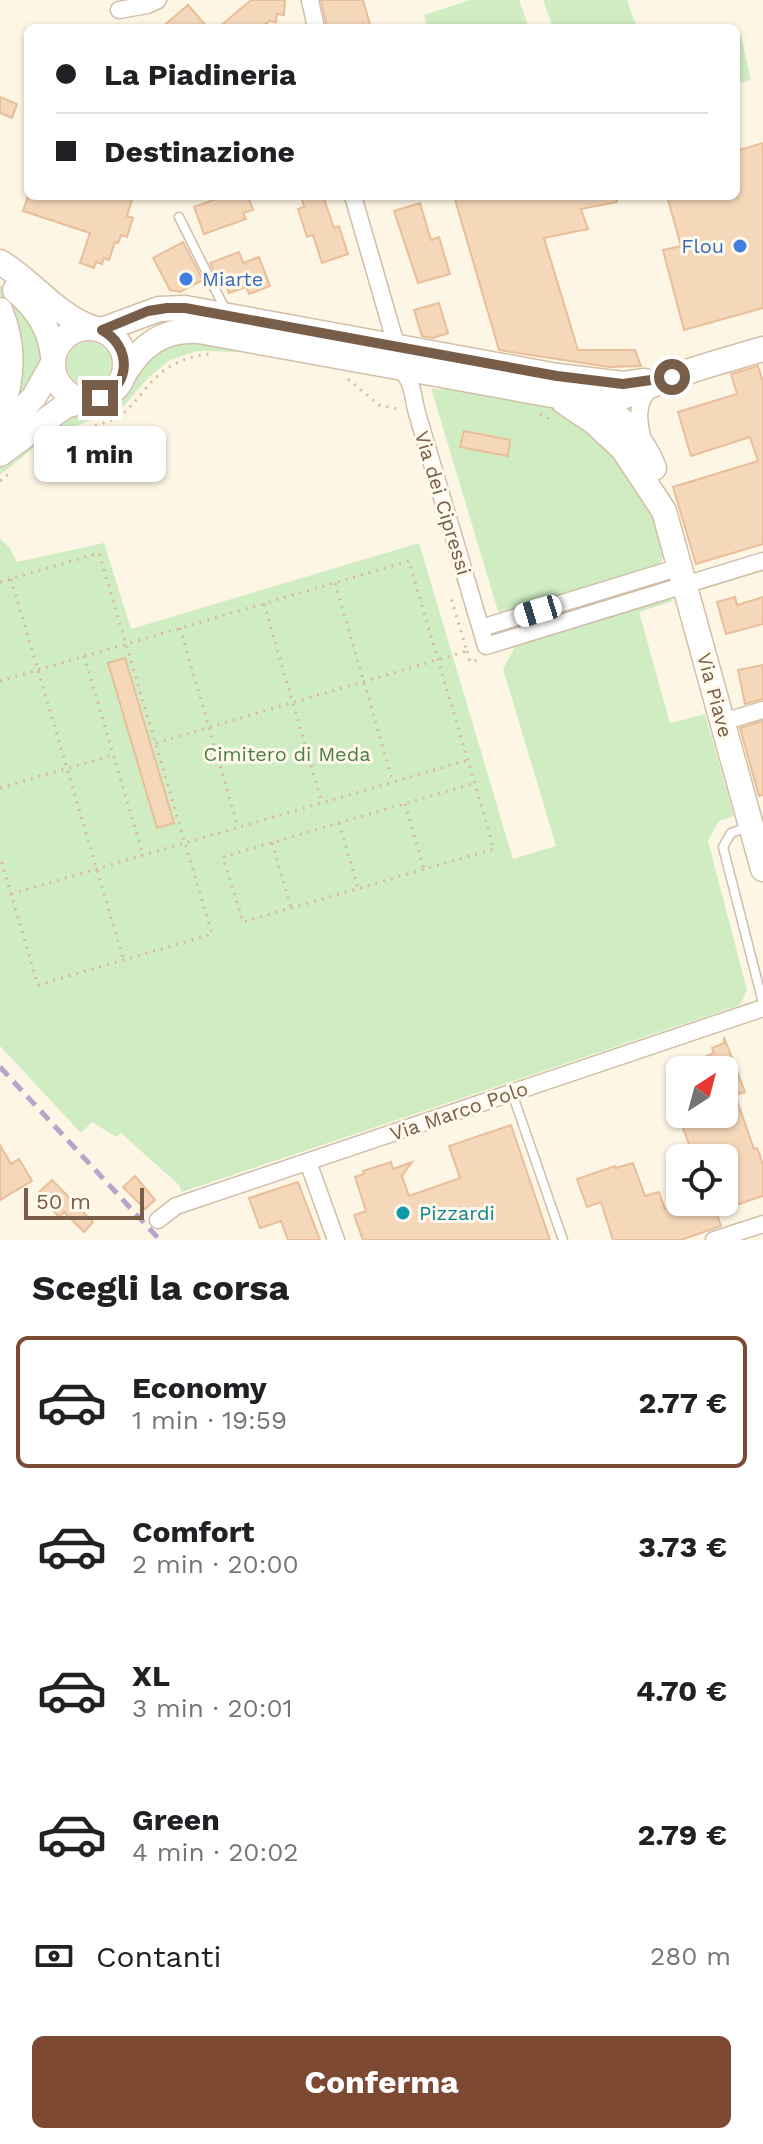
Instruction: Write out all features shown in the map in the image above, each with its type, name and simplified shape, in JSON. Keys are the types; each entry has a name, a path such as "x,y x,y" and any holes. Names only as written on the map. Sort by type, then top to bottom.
{"street":[{"path":"119,10 158,0"},
{"path":"310,0 315,24"},
{"name":"Via dei Cipressi","path":"354,200 395,357 408,377 486,646 683,576"},
{"path":"0,262 22,276 65,314 116,340 125,363 123,376"},
{"path":"0,279 40,316 50,336 57,380 64,390 74,397 87,400"},
{"path":"0,432 34,397 65,337 76,330 96,329 148,311 167,308 229,316 550,395 664,381"},
{"path":"0,310 11,351 9,381 0,412"},
{"path":"8,460 65,406 106,396 116,387 138,354 149,343 166,334 187,330 395,357"},
{"path":"599,402 632,395 664,381 763,349"},
{"name":"Via Piave","path":"664,381 644,395 638,414 763,869"},
{"name":"Via Piave","path":"550,395 599,402 628,428 648,454"},
{"name":"Via Piave","path":"550,395 587,417 618,444 655,494 667,520"},
{"path":"481,628 683,576 763,561"},
{"path":"722,722 763,710"},
{"name":"Via Marco Polo","path":"158,1220 176,1206 763,1006"},
{"path":"308,1162 336,1240"},
{"path":"714,1240 763,1224"}],"lane":[{"path":"179,217 229,316"},
{"path":"751,826 731,833 723,847 763,1006"},
{"path":"512,1093 563,1240"}],"path":[{"path":"54,440 116,417 133,405 158,375 179,362 215,354"},
{"path":"344,377 386,408 407,409 415,406"},
{"path":"550,395 556,423"},
{"path":"0,481 8,460"},
{"path":"0,582 99,553 212,934 38,985 0,857"},
{"path":"0,681 409,561 475,783 494,849 243,922 223,857 475,783"},
{"path":"11,579 123,960"},
{"path":"335,583 393,782"},
{"path":"156,743 467,651 450,595"},
{"path":"264,604 322,803"},
{"path":"180,628 238,827"},
{"path":"84,656 143,855"},
{"path":"0,788 113,755"},
{"path":"11,894 468,760"},
{"path":"405,804 424,869"},
{"path":"339,823 358,888"},
{"path":"272,843 291,908"}],"green space":[{"path":"470,0 519,0 528,24 427,24 424,15"},
{"path":"543,0 627,0 636,24 552,24"},
{"path":"740,36 751,80 740,83"},
{"path":"0,285 34,317 41,355 39,374 15,409 6,305 0,294"},
{"path":"185,341 243,349 242,352 198,351 170,360 148,378 122,408 46,438 0,475 0,465 57,422 114,406 128,393 153,355"},
{"path":"89,342 105,348 111,364 105,380 89,386 73,380 67,364 73,348"},
{"path":"442,384 550,405 602,438 648,502 664,552 660,566 504,614 498,611 431,388 441,390"},
{"name":"Cimitero di Meda","path":"0,539 9,547 17,562 104,543 131,629 419,543 513,859 556,846 503,669 517,643 665,596 673,601 639,612 670,723 705,714 734,816 719,821 708,841 747,990 740,1005 182,1192 179,1185 121,1133 116,1137 92,1122 81,1133 0,1046"}],"building":[{"path":"251,0 285,0 284,15 277,14 276,22 223,24"},
{"path":"321,0 363,0 370,24 326,24"},
{"path":"188,5 205,24 166,24"},
{"path":"0,97 17,104 12,118 0,113"},
{"path":"763,143 763,308 684,330 663,250 681,246 668,200 740,200 740,150"},
{"path":"27,200 132,200 127,216 133,218 127,237 121,235 109,260 104,258 102,264 96,262 94,268 80,263 90,233 23,211"},
{"path":"213,200 249,200 253,210 243,213 246,219 204,234 194,207"},
{"path":"302,200 324,200 334,228 339,226 348,254 322,263 313,235 307,237 298,209 304,207"},
{"path":"455,200 617,200 581,209 588,229 544,238 578,350 635,350 641,366 609,367 499,350"},
{"path":"420,203 431,240 439,237 450,274 418,283 394,211"},
{"path":"183,242 203,280 180,292 170,290 153,258"},
{"path":"239,252 243,263 259,257 270,286 249,294 246,287 229,293 220,271 215,273 210,263"},
{"path":"439,303 448,333 433,338 422,336 414,310"},
{"path":"758,366 763,382 763,544 696,564 673,487 758,461 750,437 691,456 678,412 737,394 731,374"},
{"path":"464,431 510,440 508,456 460,447"},
{"path":"735,597 737,605 763,597 763,624 726,634 717,602"},
{"path":"125,658 174,823 157,828 108,663"},
{"path":"763,665 763,699 745,704 738,670"},
{"path":"763,721 763,795 759,796 740,728"},
{"path":"724,1037 731,1056 707,1056 714,1053 712,1048 724,1043"},
{"path":"738,1074 745,1092 738,1094"},
{"path":"738,1104 754,1149 757,1148 763,1164 763,1196 738,1204 738,1144 689,1144 683,1128 738,1128"},
{"path":"511,1125 550,1240 363,1240 354,1215 366,1211 355,1177 364,1174 363,1171 391,1162 393,1169 412,1162 402,1176 409,1196 460,1178 449,1146"},
{"path":"0,1145 11,1164 19,1159 32,1181 0,1200"},
{"path":"633,1163 645,1196 659,1192 666,1216 718,1216 721,1226 681,1240 613,1240 601,1202 587,1207 577,1179"},
{"path":"135,1176 155,1200 145,1209 123,1187"},
{"path":"52,1180 93,1222 84,1232 64,1212 59,1217 37,1194"},
{"path":"298,1182 320,1240 288,1240 281,1221 260,1228 249,1198"}],"railway":[{"path":"0,1067 160,1240"}],"place":[{"name":"Flou","path":"740,246"},
{"name":"Miarte","path":"186,279"},
{"name":"Pizzardi","path":"403,1213"}],"route":[{"path":"100,398 112,392 125,369 121,347 102,330 148,311 167,308 185,308 557,376 623,384 672,377"}]}
